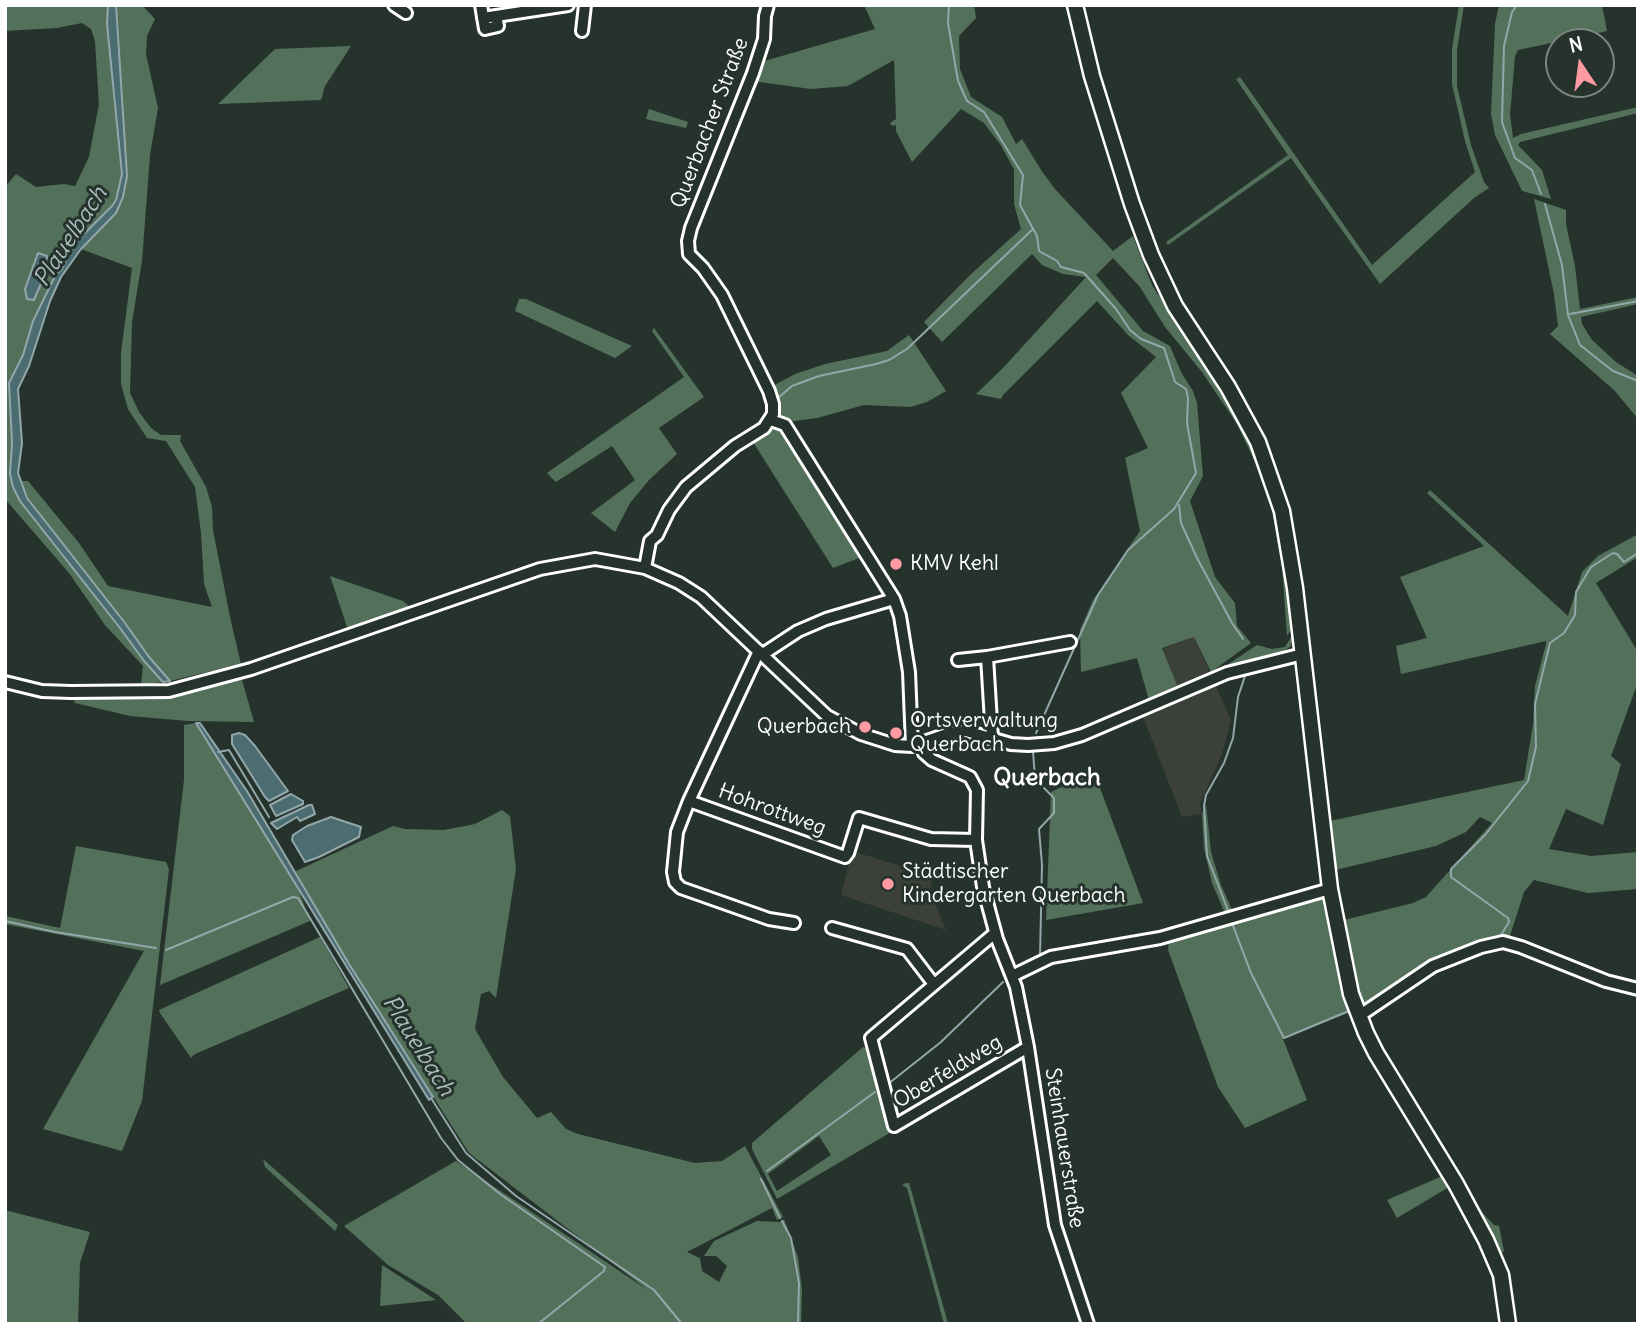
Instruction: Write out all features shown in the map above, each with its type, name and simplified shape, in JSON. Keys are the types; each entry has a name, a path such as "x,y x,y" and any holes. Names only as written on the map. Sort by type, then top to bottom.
{"main road":[{"path":"1075,5 1092,76 1151,255 1175,306 1245,416 1258,442 1282,511 1303,654 1330,889 1346,976 1359,1016 1376,1054 1457,1184 1486,1240 1501,1275 1508,1324"}],"street":[{"path":"394,5 407,13"},
{"path":"481,5 483,18 568,5"},
{"path":"582,32 585,5"},
{"name":"Querbacher Straße","path":"768,5 764,39 688,242 689,254 703,268 722,296 769,391 774,410 771,420"},
{"path":"645,568 650,541 657,535 669,510 686,487 771,420 785,425 894,599 900,616 909,672 916,745"},
{"path":"5,682 42,691 169,691 251,669 541,569 595,559 645,568 679,583 701,597 827,716 861,734 895,745 916,745 950,733 966,731 1011,744 1028,746 1054,743 1082,735 1216,677 1303,654"},
{"path":"761,653 798,631 826,619 894,599"},
{"path":"958,660 1070,642"},
{"name":"Hohrottweg","path":"761,653 689,801 845,857 859,818 931,839 976,840"},
{"path":"987,657 992,737"},
{"name":"Steinhauerstraße","path":"916,745 932,760 970,777 977,790 976,840 983,887 995,933 1012,976 1028,1047 1055,1225 1088,1324"},
{"path":"689,801 677,832 673,872 675,882 681,888 769,919 794,922"},
{"path":"1012,976 1051,957 1160,938 1330,889"},
{"path":"832,928 907,949 933,983 995,933"},
{"path":"1359,1016 1433,965 1481,947 1503,942 1606,981 1638,989"},
{"name":"Oberfeldweg","path":"933,983 871,1038 894,1126 1028,1047"}],"shaded area":[{"path":"1194,637 1231,720 1222,754 1200,804 1202,814 1182,817 1142,714 1149,700 1177,685 1162,649"},
{"name":"Städtischer Kindergarten Querbach","path":"852,851 933,876 930,891 946,930 841,895"}],"green space":[{"path":"5,5 108,5 107,24 122,174 116,200 68,255 33,321 19,366 10,474 13,487 20,501 163,682 141,685 143,666 105,625 69,573 5,499 5,187 16,174 36,187 64,184 75,186 89,157 99,104 95,41 91,29 82,23 57,28 5,31"},
{"path":"116,5 142,5 155,19 147,36 146,54 158,108 150,155 142,261 132,322 130,393 151,428 161,435 181,435 180,441 206,487 241,664 170,681 27,498 21,481 28,481 79,543 108,586 212,607 204,584 195,487 166,441 147,438 128,409 121,384 121,353 132,268 81,249 115,213 123,196 127,176"},
{"path":"864,5 974,5 976,18 959,36 960,69 971,97 1002,117 1016,144 1022,139 1055,189 1113,251 1133,236 1152,285 1174,319 1178,318 1242,418 1279,515 1293,629 1287,636 1282,566 1272,511 1257,466 1237,424 1202,372 1165,327 1140,287 1113,258 1096,275 1143,331 1170,346 1193,391 1197,403 1203,476 1190,501 1215,577 1235,603 1237,626 1251,643 1211,672 1194,637 1162,648 1177,685 1149,700 1137,658 1081,672 1080,630 1093,600 1140,531 1125,458 1148,448 1121,393 1156,357 1129,336 1097,301 1001,399 976,394 1086,277 1063,274 1042,265 1032,254 942,342 924,322 1021,229 1014,204 1014,169 1000,144 984,123 961,109 912,162 896,131 896,125 892,126 890,123 896,119 894,60 848,86 811,89 752,81 761,62 875,29"},
{"path":"1459,5 1464,5 1457,50 1457,86 1471,145 1484,182 1489,188 1474,198 1380,284 1291,158 1168,245 1166,242 1288,155 1236,79 1240,77 1372,265 1475,172 1452,84 1452,49"},
{"path":"1499,5 1602,5 1606,28 1545,28 1545,44 1518,50 1515,56 1510,115 1513,138 1638,107 1638,113 1520,142 1518,145 1542,170 1551,199 1522,191 1495,135 1491,114 1495,24"},
{"path":"351,46 325,86 321,100 218,104 275,49"},
{"path":"649,109 688,122 686,128 646,119"},
{"path":"1534,199 1566,210 1580,309 1638,297 1638,304 1581,317 1582,324 1592,340 1616,362 1638,376 1638,419 1615,391 1550,334 1558,326"},
{"path":"519,299 526,299 632,346 615,358 515,311"},
{"path":"654,328 704,397 659,428 677,454 649,480 630,503 615,532 591,513 635,480 612,446 556,482 547,473 684,377 652,331"},
{"path":"909,335 946,391 927,402 910,407 864,405 817,418 788,422 780,420 771,387 795,374 825,364 887,351"},
{"path":"777,426 784,430 864,556 833,568 751,439 768,428"},
{"path":"1430,490 1568,616 1582,572 1598,556 1638,534 1638,557 1596,583 1638,652 1638,682 1611,756 1621,764 1603,825 1566,809 1549,849 1591,856 1638,852 1638,889 1588,893 1534,880 1524,892 1509,939 1475,947 1363,1007 1358,1004 1340,921 1413,903 1426,897 1492,823 1480,817 1466,832 1436,846 1331,871 1325,822 1524,780 1533,724 1535,686 1546,644 1546,641 1401,674 1396,646 1427,638 1400,577 1484,546 1427,493"},
{"path":"330,576 403,601 412,609 348,630"},
{"path":"1293,634 1291,646 1281,653 1224,667 1257,645 1272,649 1285,647"},
{"path":"242,680 254,722 188,721 130,716 75,703 73,698 158,695"},
{"path":"196,723 297,885 310,921 160,985 184,780 184,725"},
{"path":"1094,772 1143,903 1046,920 1051,792"},
{"path":"1206,805 1211,852 1233,912 1225,913 1212,883 1204,848 1202,814"},
{"path":"502,810 510,816 516,869 496,998 489,991 481,994 475,1029 503,1077 537,1118 551,1112 566,1129 578,1134 695,1163 722,1161 745,1146 783,1217 777,1220 772,1208 687,1252 700,1258 702,1271 719,1282 727,1266 716,1256 704,1256 714,1241 757,1221 780,1222 784,1219 798,1257 802,1290 801,1324 467,1324 438,1295 388,1265 344,1226 456,1161 649,1291 469,1153 294,872 393,826 444,830 475,824"},
{"path":"76,846 166,862 169,869 142,1101 122,1151 43,1129 144,951 5,924 5,916 60,928"},
{"path":"1323,895 1327,897 1353,1011 1283,1039 1307,1100 1245,1128 1218,1087 1168,950 1169,939"},
{"path":"320,937 349,988 191,1058 160,1013 159,1010"},
{"path":"1372,1033 1475,1205 1494,1225 1499,1226 1504,1251 1497,1257"},
{"path":"863,1047 869,1050 893,1131 777,1199 752,1149 752,1143","holes":["819,1136 831,1155 777,1191 768,1174"]},
{"path":"263,1159 338,1225 335,1231 265,1167"},
{"path":"1447,1174 1454,1184 1397,1218 1387,1200"},
{"path":"909,1183 912,1193 948,1324 944,1324 907,1188 902,1185"},
{"path":"5,1210 90,1232 80,1263 78,1324 5,1324"},
{"path":"382,1265 436,1300 437,1300 380,1306"}],"water":[{"path":"108,5 116,5 127,176 123,197 116,213 81,249 61,277 50,301 29,366 18,389 22,443 18,473 27,498 170,681 163,682 20,501 10,474 12,443 9,383 23,355 33,321 56,274 62,269 80,238 116,200 122,174 107,24"},
{"path":"38,253 47,256 48,267 34,300 27,299 25,289"},
{"path":"196,723 200,723 247,791 349,964 433,1097 429,1100"},
{"path":"232,735 245,735 255,746 288,791 269,801 265,797 232,744"},
{"path":"291,794 303,801 303,804 276,816 270,805"},
{"path":"312,805 315,814 300,821 297,817 277,829 271,823"},
{"path":"331,817 361,827 359,837 305,862 292,840 293,835 307,826"}],"waterway":[{"path":"949,5 948,23 958,81 967,101 984,112 1023,175 1020,205 1037,236 1039,251 1057,261 1061,267 1084,273 1116,309 1130,330 1141,339 1164,348 1175,382 1186,389 1188,398 1187,423 1196,473 1174,509 1128,550 1098,595 1036,733"},
{"path":"1517,5 1512,12 1504,46 1502,122 1515,158 1532,170 1541,194"},
{"path":"1545,204 1562,265 1568,315 1580,345 1613,371 1638,381"},
{"path":"778,398 792,386 819,376 889,360 907,349 1033,229"},
{"path":"1570,314 1638,301"},
{"path":"1179,505 1181,523 1197,558 1243,639"},
{"path":"1493,939 1501,935 1509,922 1508,918 1451,877 1451,869 1485,835 1528,781 1536,747 1535,704 1550,643 1564,633 1575,615 1576,592 1591,567 1613,553 1624,562 1638,553"},
{"path":"1227,913 1207,856 1204,806 1206,795 1224,763 1233,738 1238,697 1246,673"},
{"path":"218,752 229,750 269,817"},
{"path":"1033,751 1035,779 1054,798 1054,813 1039,829 1042,865 1040,957"},
{"path":"166,950 293,897 298,898 441,1138 458,1160 500,1194 605,1267 604,1271 538,1324"},
{"path":"5,921 156,948"},
{"path":"1232,923 1251,973 1284,1038 1351,1010"},
{"path":"1362,1005 1431,961"},
{"path":"888,1084 941,1042 1003,982"},
{"path":"767,1171 875,1092"},
{"name":"Plauelbach","path":"431,1098 466,1153 516,1196 654,1290 682,1324"},
{"path":"761,1179 780,1218"},
{"path":"782,1221 791,1238 799,1283 798,1324"}],"place":[{"name":"KMV Kehl","path":"896,564"},
{"name":"Querbach","path":"865,727"},
{"name":"Ortsverwaltung Querbach","path":"896,733"},
{"name":"Städtischer Kindergarten Querbach","path":"888,884"}],"district":[{"name":"Querbach","path":"1047,778"}]}
